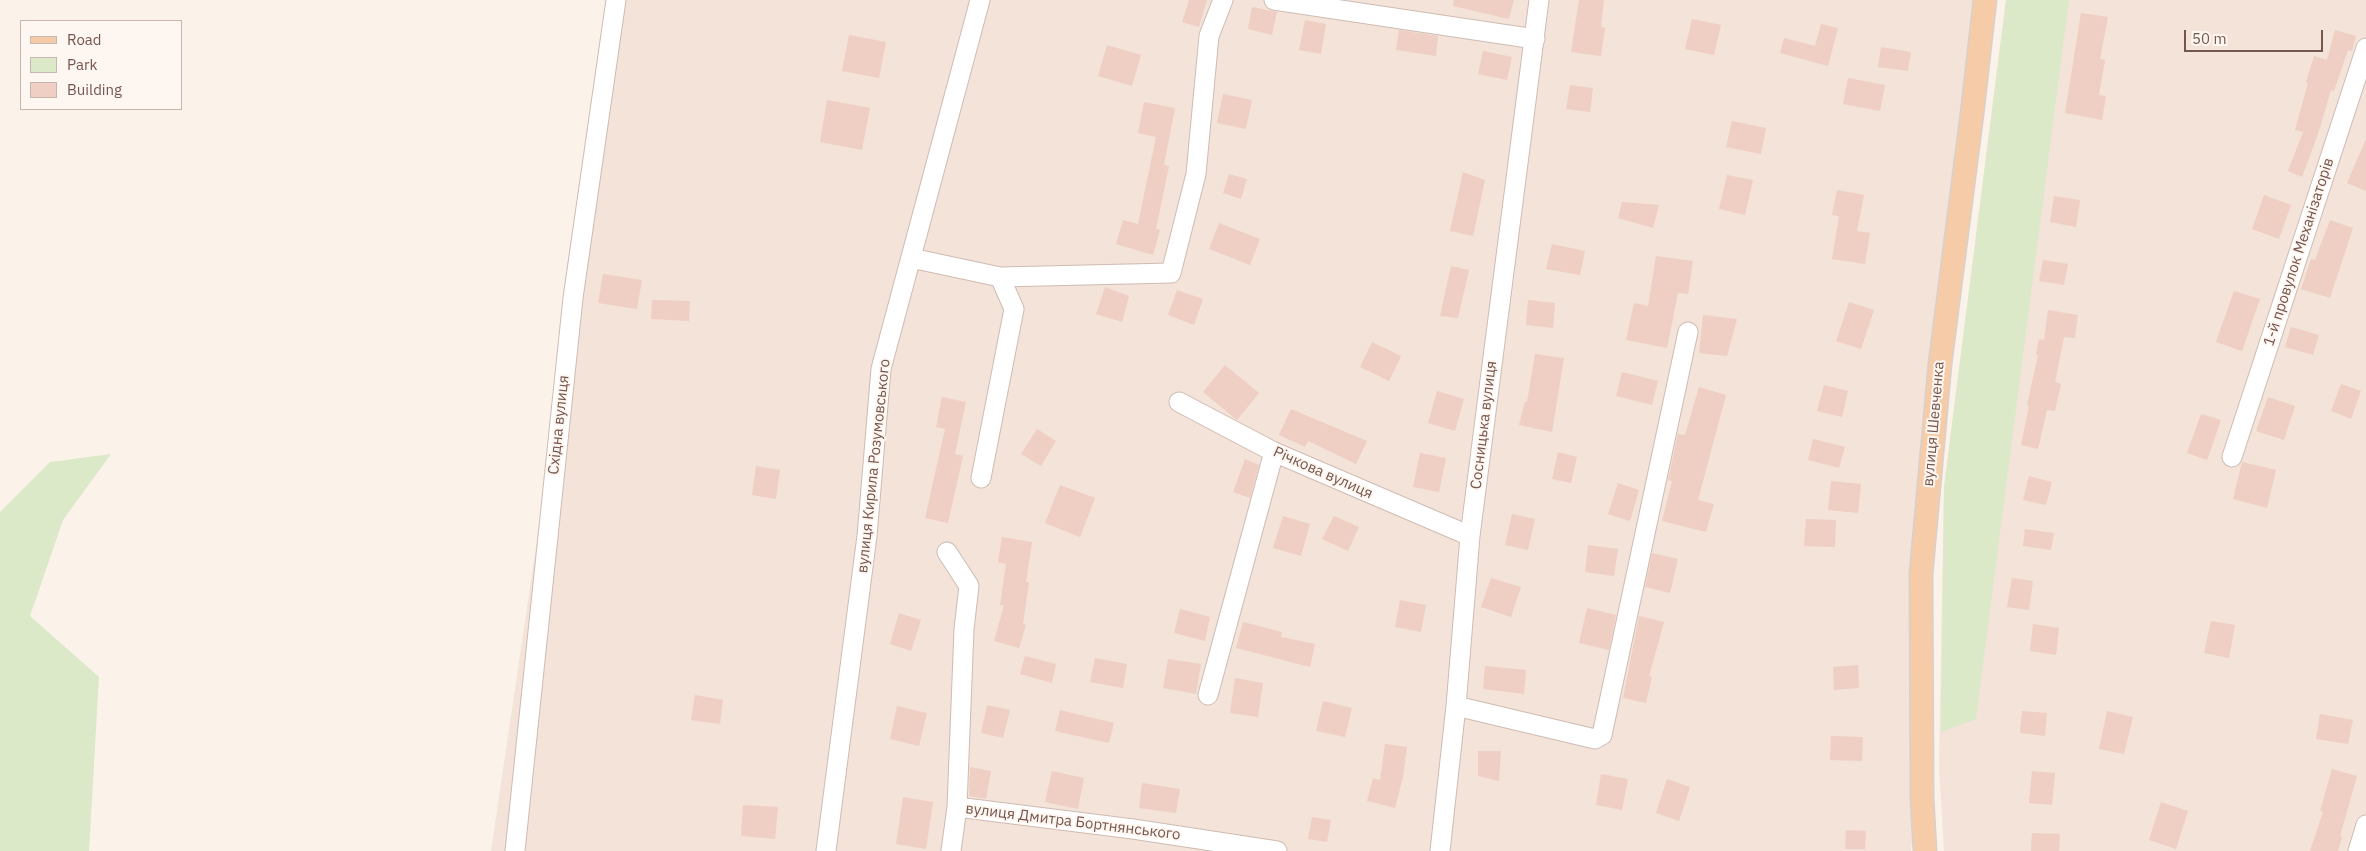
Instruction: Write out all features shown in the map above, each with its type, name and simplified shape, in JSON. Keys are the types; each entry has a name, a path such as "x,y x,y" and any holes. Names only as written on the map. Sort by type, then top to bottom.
{"main road":[{"name":"вулиця Шевченка","path":"1925,851 1922,798 1921,574 1940,364 1972,114 1984,0"}],"street":[{"name":"Східна вулиця","path":"515,851 573,298 616,0"},
{"name":"вулиця Кирила Розумовського","path":"826,851 867,536 881,369 980,0"},
{"path":"912,258 1000,277 1171,273 1196,174 1209,36 1223,0"},
{"path":"1274,0 1535,40"},
{"name":"Сосницька вулиця","path":"1440,851 1456,706 1470,536 1539,0"},
{"name":"1-й провулок Механізаторів","path":"2232,457 2366,48"},
{"path":"981,478 1014,309 1000,277"},
{"path":"1456,706 1595,739 1602,735 1688,332"},
{"name":"Річкова вулиця","path":"1179,402 1274,452 1470,536"},
{"path":"1208,695 1274,452"},
{"path":"947,552 969,586 964,629 957,807 951,851"},
{"name":"вулиця Дмитра Бортнянського","path":"957,807 1133,829 1277,851"},
{"path":"2358,851 2366,825"}],"shaded area":[{"path":"613,0 1978,0 1911,851 491,851 576,277"},
{"path":"2006,0 2366,0 2366,851 1944,851 1939,768 1944,487"}],"green space":[{"path":"2006,0 2069,0 1976,719 1941,732 1944,487"},
{"path":"111,454 63,520 30,616 99,677 89,851 0,851 0,512 50,462"}],"building":[{"path":"1189,0 1207,0 1199,27 1182,22"},
{"path":"1454,0 1514,0 1509,19 1453,6"},
{"path":"1579,0 1604,0 1601,27 1605,28 1601,56 1571,52"},
{"path":"1252,7 1277,12 1272,35 1248,29"},
{"path":"2081,13 2108,17 2100,59 2105,60 2099,95 2106,96 2102,120 2065,113"},
{"path":"1692,19 1721,25 1714,55 1685,49"},
{"path":"1305,20 1326,24 1321,54 1299,50"},
{"path":"1821,24 1838,28 1828,66 1780,53 1784,38 1815,46"},
{"path":"1399,30 1438,36 1436,56 1396,50"},
{"path":"2335,30 2356,36 2352,51 2348,50 2334,91 2331,90 2319,131 2302,177 2288,171 2303,132 2295,130 2314,56 2327,60"},
{"path":"849,35 886,42 879,78 842,71"},
{"path":"1107,45 1141,55 1132,86 1098,76"},
{"path":"1881,47 1911,52 1908,71 1878,67"},
{"path":"1483,51 1512,57 1507,80 1478,74"},
{"path":"1848,78 1885,85 1880,111 1843,104"},
{"path":"1570,85 1593,88 1590,112 1566,109"},
{"path":"1223,94 1252,100 1246,129 1217,123"},
{"path":"827,100 870,108 862,150 820,142"},
{"path":"1144,102 1175,108 1164,165 1169,166 1156,229 1160,230 1153,255 1116,244 1123,220 1138,224 1156,137 1138,133"},
{"path":"1732,121 1766,128 1761,154 1726,147"},
{"path":"2366,139 2366,191 2347,183"},
{"path":"1463,172 1485,180 1473,236 1450,231"},
{"path":"1229,174 1247,179 1241,199 1223,193"},
{"path":"1727,175 1753,180 1745,215 1719,209"},
{"path":"1837,190 1864,195 1857,231 1870,233 1865,264 1832,259 1839,216 1832,215"},
{"path":"2264,195 2291,205 2279,239 2252,229"},
{"path":"2054,196 2080,200 2076,227 2050,222"},
{"path":"1622,202 1659,205 1653,228 1618,218"},
{"path":"2330,220 2353,228 2330,298 2301,289 2311,259 2315,260"},
{"path":"1219,223 1260,239 1250,265 1209,249"},
{"path":"1552,244 1585,251 1580,275 1546,269"},
{"path":"1656,256 1693,261 1688,294 1678,293 1667,348 1626,340 1634,303 1648,306"},
{"path":"2043,260 2068,264 2064,285 2039,281"},
{"path":"1451,266 1469,270 1458,318 1440,316"},
{"path":"603,274 642,280 637,309 598,303"},
{"path":"1105,287 1129,296 1122,322 1096,314"},
{"path":"1177,290 1203,299 1194,325 1168,315"},
{"path":"2234,291 2260,299 2242,351 2216,342"},
{"path":"652,300 690,301 689,321 651,319"},
{"path":"1528,300 1555,303 1553,328 1526,325"},
{"path":"1849,302 1874,310 1861,349 1836,341"},
{"path":"2048,310 2078,315 2075,338 2064,337 2055,382 2061,384 2055,411 2047,410 2038,449 2021,445 2029,406 2027,405 2038,355 2036,355 2039,339 2044,340"},
{"path":"1703,315 1737,319 1727,356 1699,353"},
{"path":"2291,327 2319,335 2313,355 2285,347"},
{"path":"1372,342 1401,356 1389,381 1360,367"},
{"path":"1535,354 1564,358 1552,432 1519,425 1525,401 1527,402"},
{"path":"1225,365 1259,393 1237,420 1203,392"},
{"path":"1622,372 1658,381 1652,405 1616,396"},
{"path":"2341,384 2361,391 2351,419 2331,411"},
{"path":"1824,385 1848,391 1842,417 1817,411"},
{"path":"1699,387 1726,395 1698,500 1714,504 1706,532 1662,521 1672,481 1668,480 1678,434 1685,435"},
{"path":"1437,391 1464,399 1455,431 1428,423"},
{"path":"942,397 966,402 955,454 963,456 948,523 925,518 945,429 936,427"},
{"path":"2268,397 2295,406 2284,440 2256,431"},
{"path":"1291,409 1367,441 1356,464 1308,441 1305,447 1279,435"},
{"path":"2201,414 2221,420 2207,460 2187,453"},
{"path":"1037,429 1056,441 1041,466 1021,454"},
{"path":"1813,439 1845,447 1839,468 1808,460"},
{"path":"1558,452 1577,457 1571,483 1552,479"},
{"path":"1420,453 1446,458 1439,492 1413,487"},
{"path":"1245,459 1259,465 1250,498 1233,492"},
{"path":"2242,462 2276,470 2267,508 2233,499"},
{"path":"756,466 780,470 776,499 752,495"},
{"path":"2029,476 2052,482 2046,505 2023,500"},
{"path":"1831,481 1861,484 1858,513 1828,510"},
{"path":"1618,483 1639,490 1630,521 1608,514"},
{"path":"1060,485 1095,498 1080,537 1045,523"},
{"path":"1512,514 1535,519 1528,550 1505,545"},
{"path":"1283,516 1310,524 1301,556 1273,548"},
{"path":"1334,516 1359,527 1348,551 1322,539"},
{"path":"1806,519 1836,520 1835,547 1804,546"},
{"path":"2025,529 2054,533 2051,550 2023,546"},
{"path":"1002,537 1032,542 1026,582 1029,582 1023,624 1026,625 1019,648 994,641 1004,605 1000,605 1006,564 998,562"},
{"path":"1588,545 1618,549 1614,576 1585,572"},
{"path":"1652,553 1678,559 1670,593 1645,587"},
{"path":"1491,578 1521,587 1511,617 1481,607"},
{"path":"2012,578 2033,581 2029,610 2007,607"},
{"path":"1400,600 1426,605 1421,632 1395,627"},
{"path":"1587,608 1616,615 1609,650 1579,643"},
{"path":"1180,609 1210,617 1205,641 1174,633"},
{"path":"899,613 921,620 911,651 890,644"},
{"path":"1639,616 1664,622 1649,676 1652,677 1646,703 1623,698"},
{"path":"2211,621 2235,625 2229,658 2204,653"},
{"path":"1243,622 1282,632 1281,637 1315,644 1310,667 1236,648"},
{"path":"2033,624 2059,628 2056,655 2030,651"},
{"path":"1025,656 1056,664 1052,683 1020,674"},
{"path":"1095,658 1127,664 1123,688 1090,682"},
{"path":"1168,659 1201,664 1196,694 1163,688"},
{"path":"1858,665 1859,688 1834,690 1833,667"},
{"path":"1485,666 1526,670 1524,694 1483,689"},
{"path":"1235,678 1263,683 1258,717 1230,713"},
{"path":"695,695 723,700 720,724 691,720"},
{"path":"1323,701 1352,708 1345,737 1316,731"},
{"path":"987,705 1010,710 1003,738 981,733"},
{"path":"897,706 927,713 919,746 890,739"},
{"path":"1060,710 1114,723 1109,743 1055,731"},
{"path":"2022,711 2047,713 2045,736 2020,733"},
{"path":"2107,711 2133,717 2124,754 2099,749"},
{"path":"2320,714 2353,720 2348,744 2316,739"},
{"path":"1831,736 1863,737 1862,761 1830,760"},
{"path":"1385,744 1407,747 1403,777 1395,808 1367,801 1373,778 1380,780"},
{"path":"1478,751 1501,751 1499,781 1478,776"},
{"path":"970,767 991,771 986,799 969,796"},
{"path":"2332,769 2357,776 2340,836 2342,837 2338,851 2310,851 2323,812 2320,811"},
{"path":"1052,771 1084,778 1078,809 1045,802"},
{"path":"2032,771 2055,773 2052,805 2029,803"},
{"path":"1601,774 1628,779 1622,810 1596,805"},
{"path":"1667,779 1690,787 1679,821 1656,813"},
{"path":"1142,783 1180,789 1176,813 1139,808"},
{"path":"903,797 933,802 926,849 896,844"},
{"path":"2161,802 2188,811 2176,849 2149,840"},
{"path":"743,805 778,807 775,839 741,836"},
{"path":"1312,817 1331,820 1327,842 1308,839"},
{"path":"1846,830 1866,831 1865,849 1845,849"},
{"path":"2032,833 2060,834 2059,851 2031,851"}]}
